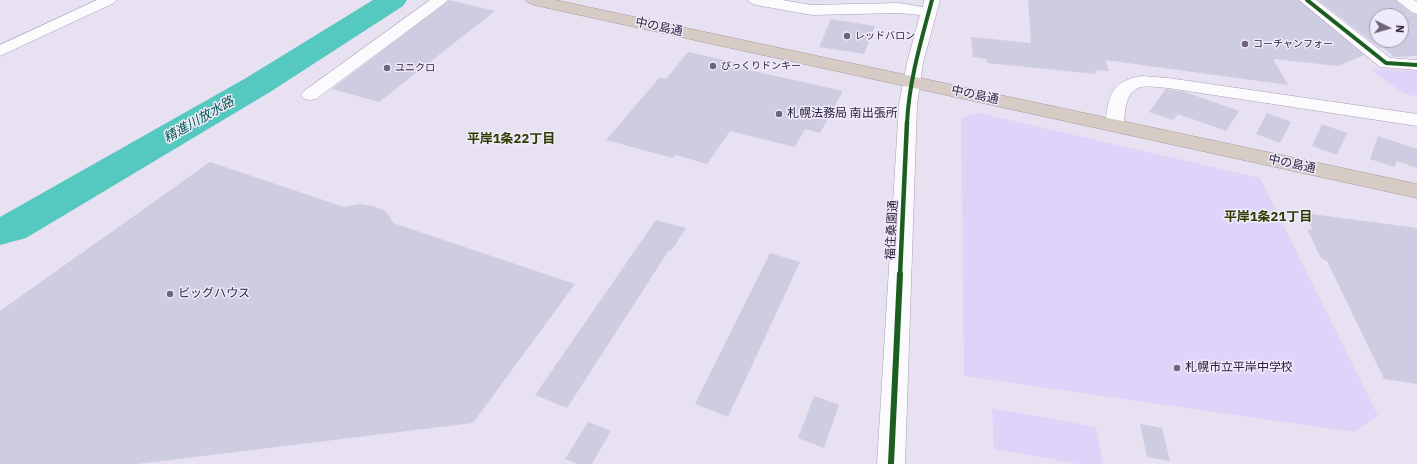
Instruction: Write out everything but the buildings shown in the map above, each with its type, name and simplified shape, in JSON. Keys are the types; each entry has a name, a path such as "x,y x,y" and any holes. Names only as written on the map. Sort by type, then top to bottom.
{"highway":[{"name":"中の島通","path":"534,0 1417,191"}],"street":[{"path":"0,51 109,0"},
{"path":"310,95 440,0"},
{"path":"756,0 812,10 930,6"},
{"path":"1307,0 1386,63 1417,65"},
{"path":"1404,0 1417,9"},
{"name":"福住桑園通","path":"891,464 908,105 930,6"},
{"path":"1114,125 1120,94 1125,86 1137,81 1168,83 1417,120"}],"shaded area":[{"path":"1370,69 1417,71 1417,97 1403,93"},
{"name":"札幌市立平岸中学校","path":"979,113 1260,178 1378,416 1354,432 964,376 961,118"},
{"path":"992,408 1096,427 1103,464 1079,464 994,449"}],"waterway":[{"name":"精進川放水路","path":"0,231 12,228 258,85 393,0"}],"cycle path":[{"path":"891,464 908,105 915,63 932,0"},
{"path":"1307,0 1386,63 1417,65"}],"place":[{"name":"レッドバロン","path":"847,36"},
{"name":"コーチャンフォー","path":"1245,44"},
{"name":"びっくりドンキー","path":"713,66"},
{"name":"ユニクロ","path":"387,68"},
{"name":"札幌法務局 南出張所","path":"779,114"},
{"name":"ビッグハウス","path":"170,294"},
{"name":"札幌市立平岸中学校","path":"1177,368"}],"district":[{"name":"平岸1条22丁目","path":"511,139"},
{"name":"平岸1条21丁目","path":"1268,217"}]}
